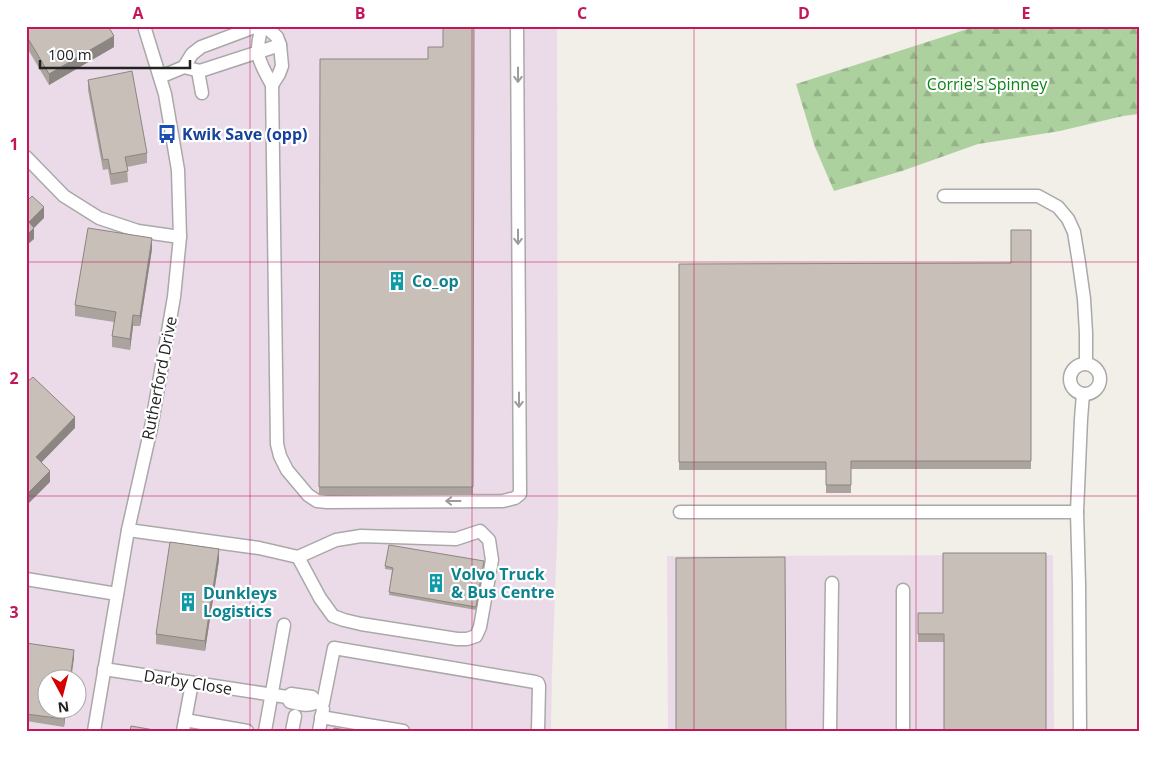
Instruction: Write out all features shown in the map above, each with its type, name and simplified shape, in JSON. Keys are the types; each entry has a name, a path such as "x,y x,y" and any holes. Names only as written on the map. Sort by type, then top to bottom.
{"street":[{"name":"Rutherford Drive","path":"94,731 116,594 151,428 174,297 180,237 178,170 165,94 144,26"},
{"path":"272,85 282,66 280,45 277,37 263,26 259,39 259,60 272,85 277,444 280,456 287,470 308,495 317,501 503,501 520,494 517,26"},
{"path":"184,67 192,54 201,47 252,28"},
{"path":"160,77 184,67 200,71 280,45"},
{"path":"198,70 202,93"},
{"path":"26,157 64,196 99,218 138,231 180,237"},
{"path":"944,196 1038,196 1058,207 1068,218 1074,232 1080,263 1086,325 1086,363"},
{"path":"1086,363 1095,368 1100,377 1094,391 1083,394 1076,392 1072,388 1069,379 1072,370 1076,366 1086,363"},
{"path":"1080,731 1077,512 1083,394"},
{"path":"680,512 1077,512"},
{"path":"128,530 259,548 298,557 336,540 360,536 456,539 480,532 489,540 492,560 480,628 476,636 467,639 457,639 344,620 333,616 326,608 298,557"},
{"path":"26,579 116,594"},
{"path":"830,731 832,583"},
{"path":"903,590 903,731"},
{"path":"266,725 284,624"},
{"path":"319,731 320,703 334,648 535,682 539,686 538,731"},
{"name":"Darby Close","path":"104,669 272,695 287,697 291,694 312,697 320,703"},
{"path":"192,683 184,725 247,731"},
{"path":"292,731 294,716"},
{"path":"321,717 403,731"}],"shaded area":[{"path":"26,26 557,26 558,514 551,731 26,731"},
{"path":"1053,555 1054,731 668,731 667,556"}],"green space":[{"name":"Corrie's Spinney","path":"977,26 1139,26 1139,114 1060,131 978,144 902,171 834,191 815,147 796,84"}],"building":[{"path":"26,26 108,26 114,36 49,74 26,35"},
{"name":"Co_op","path":"443,26 474,26 473,487 319,487 320,59 428,59 428,47 443,47"},
{"path":"132,71 147,153 125,157 128,171 111,174 108,159 103,160 88,80"},
{"path":"32,196 44,207 29,222 34,228 26,236 26,202"},
{"path":"88,228 152,238 140,316 133,315 130,339 112,336 116,312 75,305"},
{"path":"1011,230 1031,230 1031,461 851,461 851,485 826,485 826,462 679,462 679,264 1011,263"},
{"path":"33,377 75,417 36,457 50,471 26,495 26,383"},
{"name":"Dunkleys Logistics","path":"170,542 219,549 205,641 156,634"},
{"name":"Volvo Truck & Bus Centre","path":"389,545 484,561 476,607 389,592 393,568 385,566"},
{"path":"943,553 1046,553 1046,731 944,731 944,634 918,634 918,613 943,613"},
{"path":"785,557 786,731 676,731 676,558"},
{"path":"26,643 74,650 71,670 38,670 38,716 26,714"},
{"path":"131,726 160,731 130,731"},
{"path":"334,728 352,731 333,731"}],"place":[{"name":"Kwik Save (opp)","path":"167,134"},
{"name":"Co_op","path":"397,281"},
{"name":"Volvo Truck & Bus Centre","path":"436,583"},
{"name":"Dunkleys Logistics","path":"188,602"}]}
